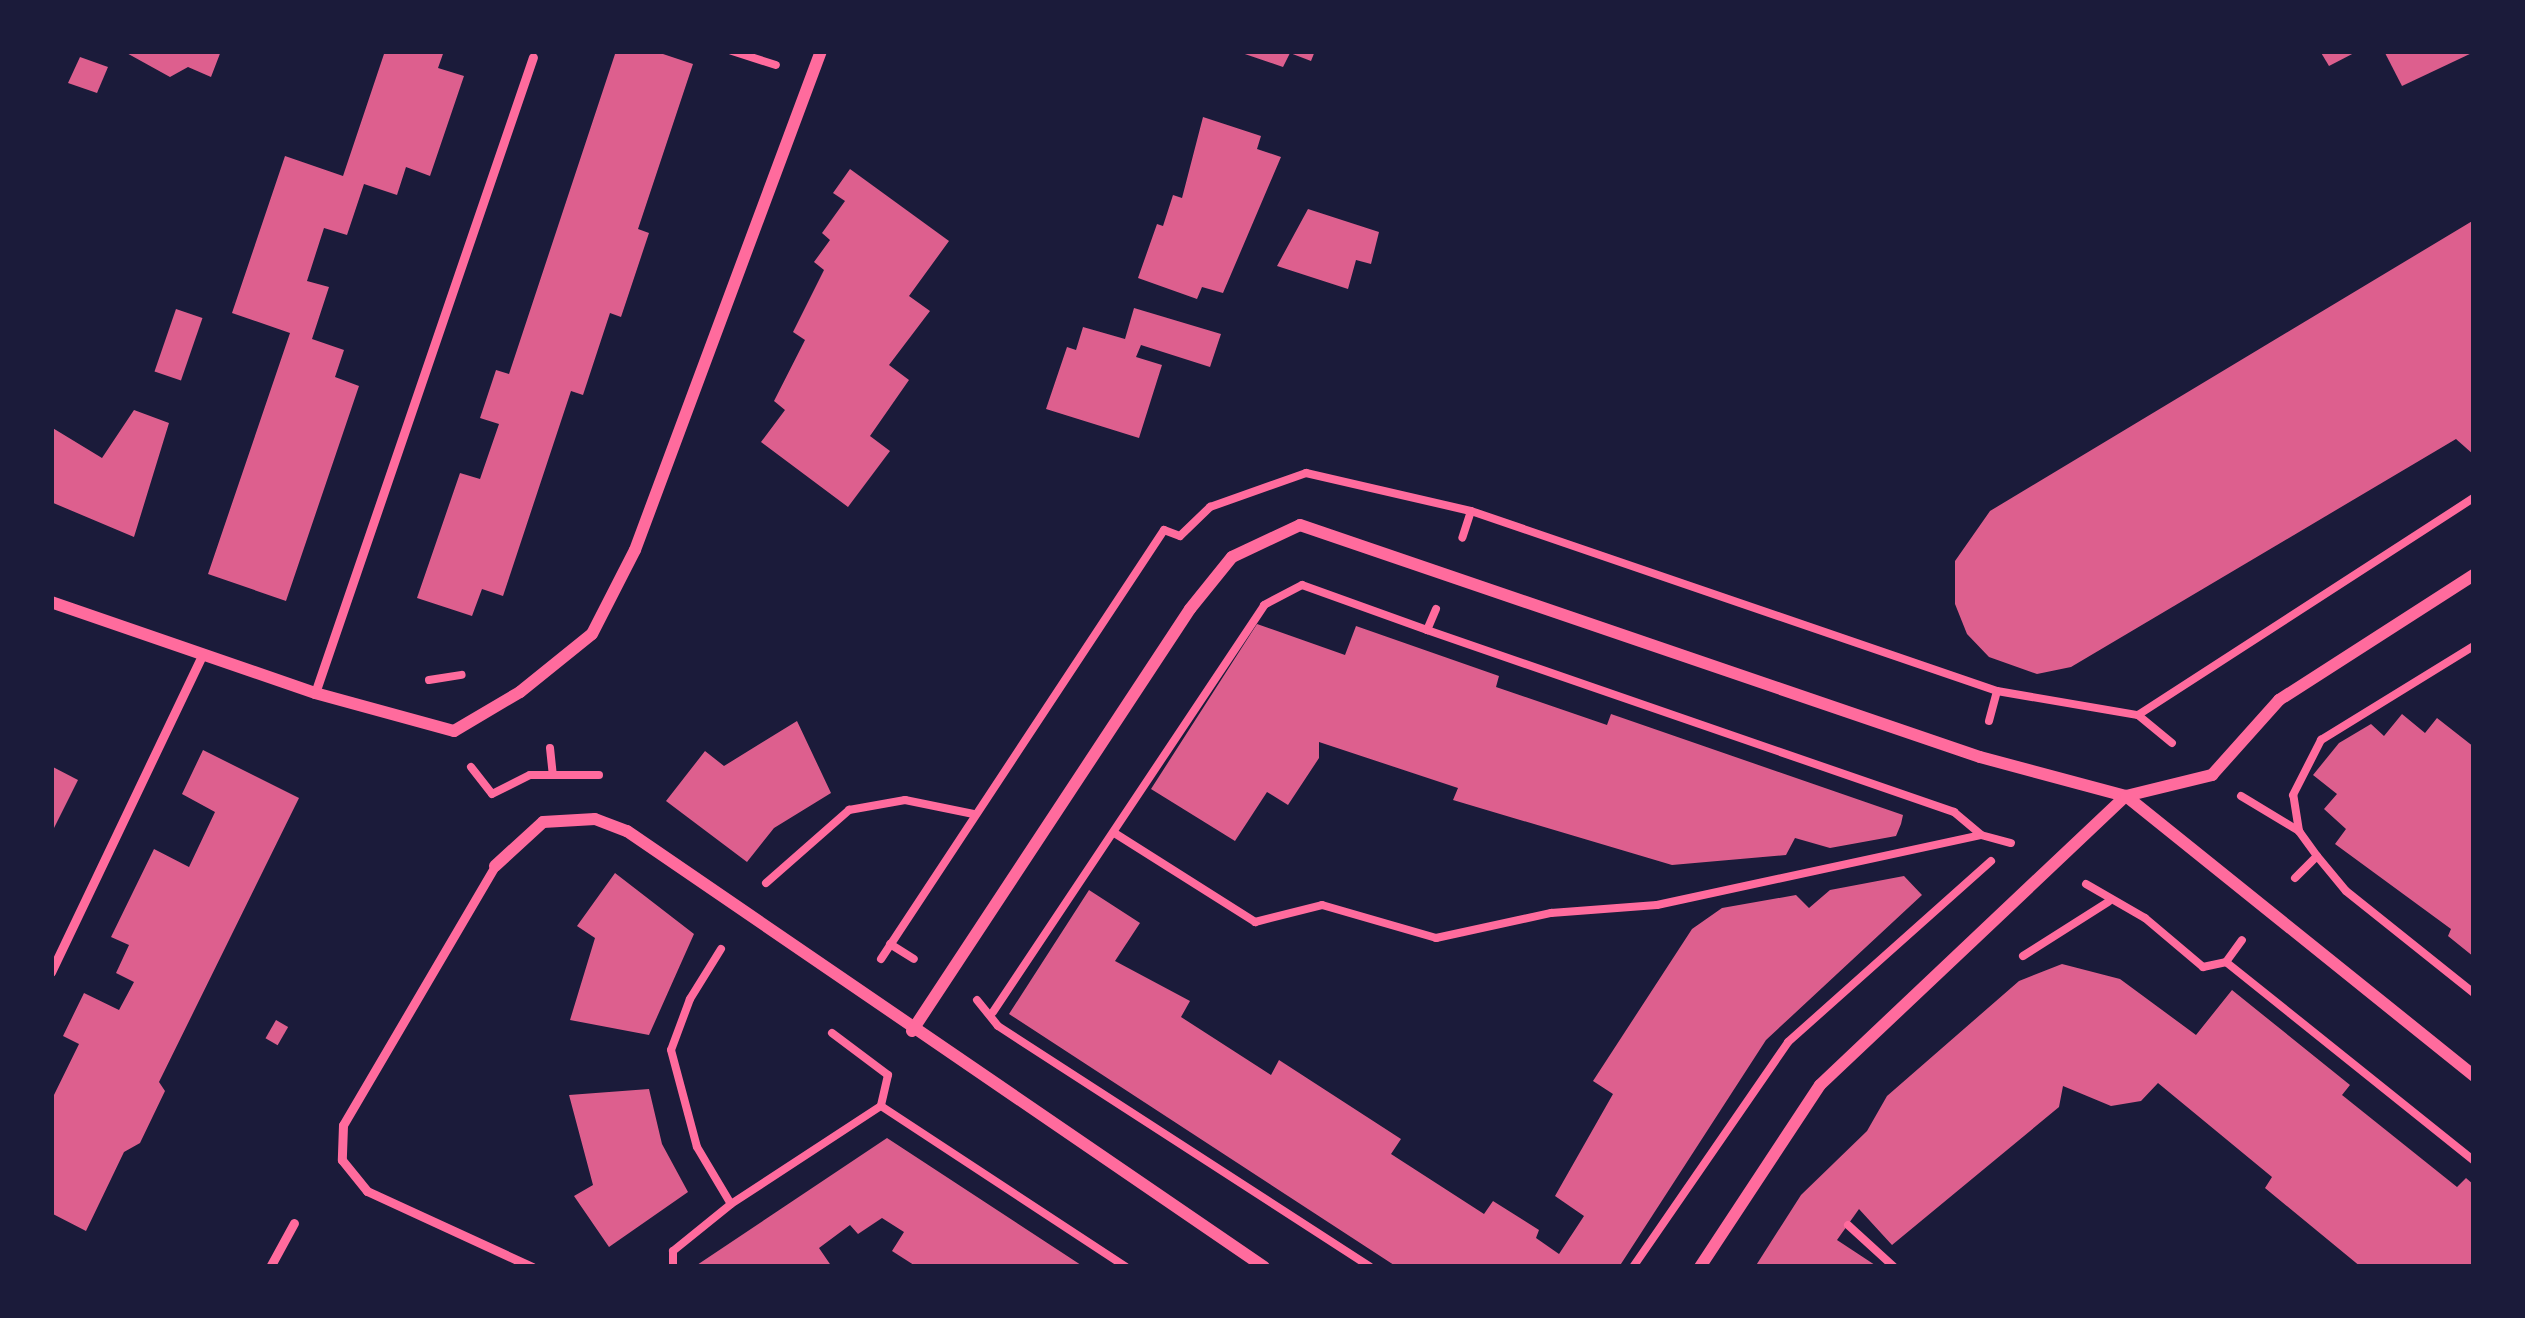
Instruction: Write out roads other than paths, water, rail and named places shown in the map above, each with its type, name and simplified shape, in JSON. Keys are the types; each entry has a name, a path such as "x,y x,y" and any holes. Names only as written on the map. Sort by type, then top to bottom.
{"street":[{"path":"51,602 315,693 454,731 520,692 592,634 635,550 820,51"},
{"path":"912,1030 1190,609 1232,557 1300,525 1980,757 2126,796 2474,1076"},
{"path":"1700,1267 1820,1085 2126,796 2212,776 2279,700 2474,574"},
{"path":"495,866 543,822 596,819 627,831 1264,1267"}],"lane":[{"path":"315,693 533,57"},
{"path":"51,972 202,655"},
{"path":"495,866 343,1125 342,1160 367,1191 532,1267"},
{"path":"270,1267 294,1223"}]}
